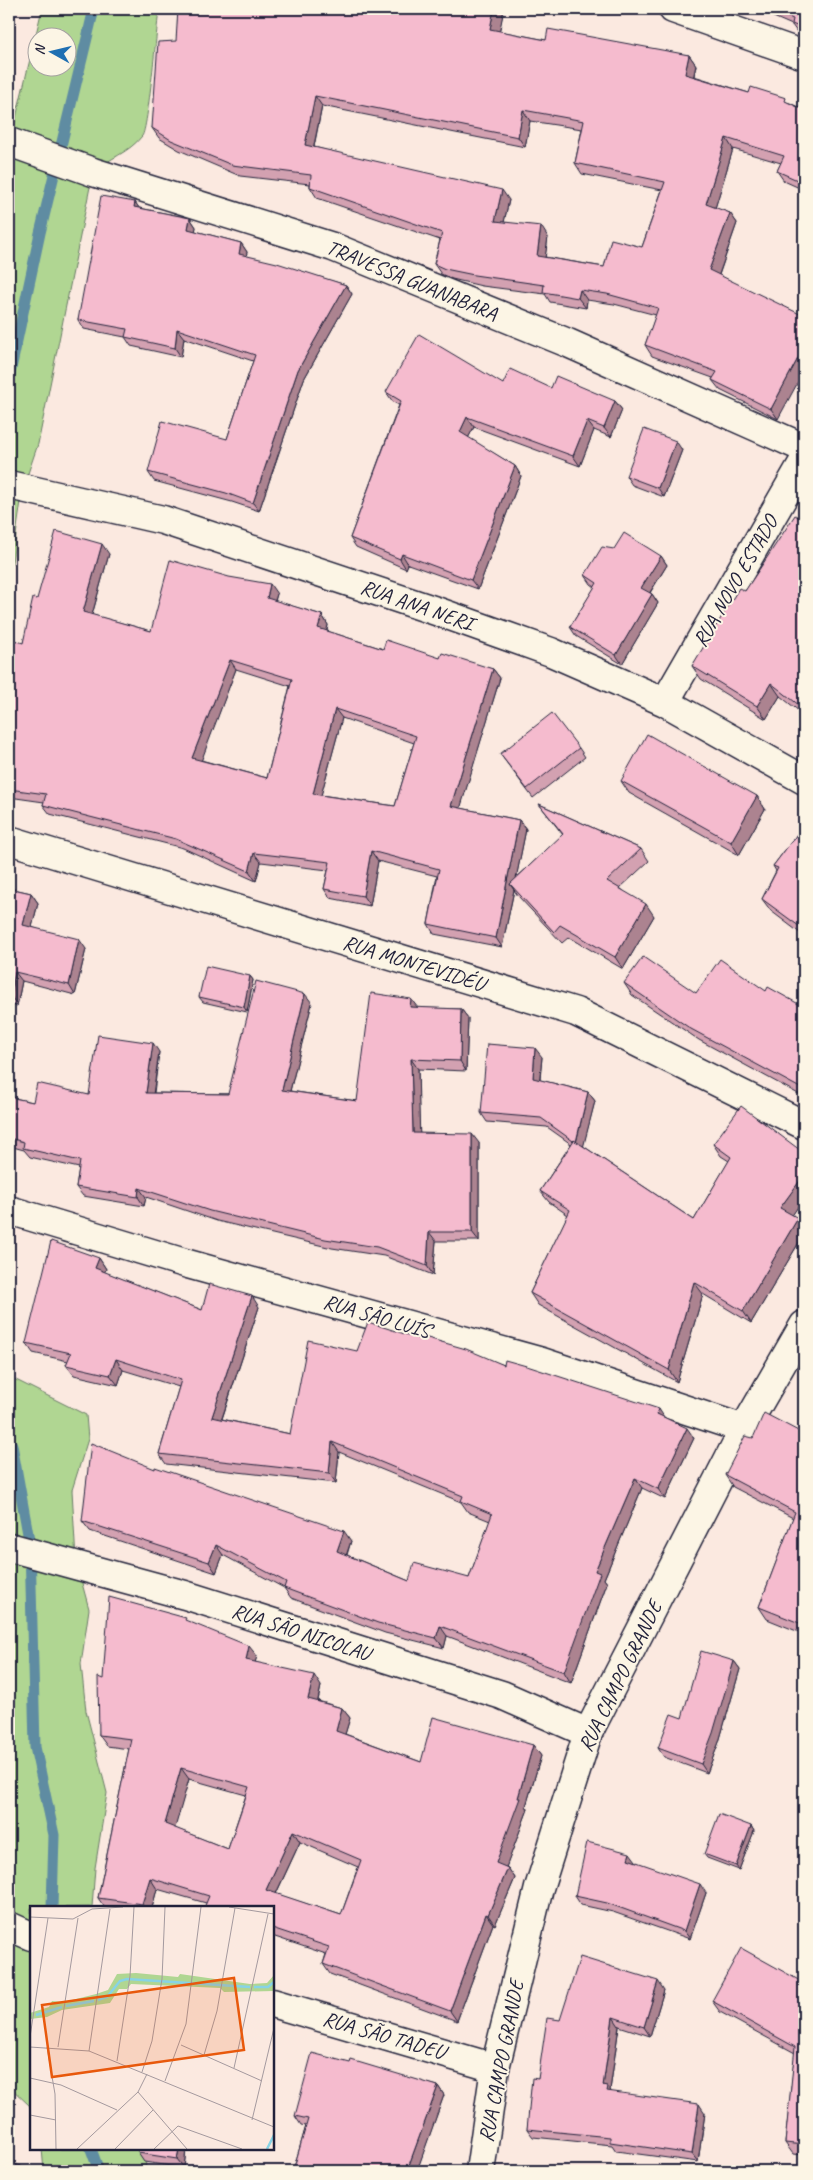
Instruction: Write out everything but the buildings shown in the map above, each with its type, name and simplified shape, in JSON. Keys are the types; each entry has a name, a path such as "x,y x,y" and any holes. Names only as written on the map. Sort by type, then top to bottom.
{"street":[{"path":"673,9 804,56"},
{"name":"TRAVESSA GUANABARA","path":"13,144 89,170 333,246 568,343 804,448"},
{"name":"RUA NOVO ESTADO","path":"665,702 804,461"},
{"name":"RUA ANA NERI","path":"16,487 163,520 430,609 551,652 665,702 804,780"},
{"name":"RUA MONTEVIDÉU","path":"9,840 576,1012 804,1125"},
{"name":"RUA SÃO LUÍS","path":"9,1210 188,1264 542,1362 744,1429"},
{"name":"RUA CAMPO GRANDE","path":"480,2171 496,2068 539,1888 588,1733 744,1429 804,1325"},
{"name":"RUA SÃO NICOLAU","path":"9,1547 185,1595 502,1695 588,1733"},
{"name":"RUA SÃO TADEU","path":"274,2004 496,2068"}],"green space":[{"path":"42,9 159,9 149,97 142,136 131,147 93,172 38,444 23,488 9,582 9,147 28,68 28,78 78,78 78,28 37,28"},
{"path":"9,1374 12,1378 86,1415 88,1439 72,1490 76,1561 89,1609 81,1664 86,1711 107,1793 95,1868 92,1906 30,1906 30,2106 9,2086"},
{"path":"42,2150 145,2150 146,2171 44,2171"}],"waterway":[{"path":"9,378 40,233 94,9"},
{"path":"9,1442 12,1445 30,1545 35,1747 54,1835 52,1906"},
{"path":"91,2150 99,2171"}]}
